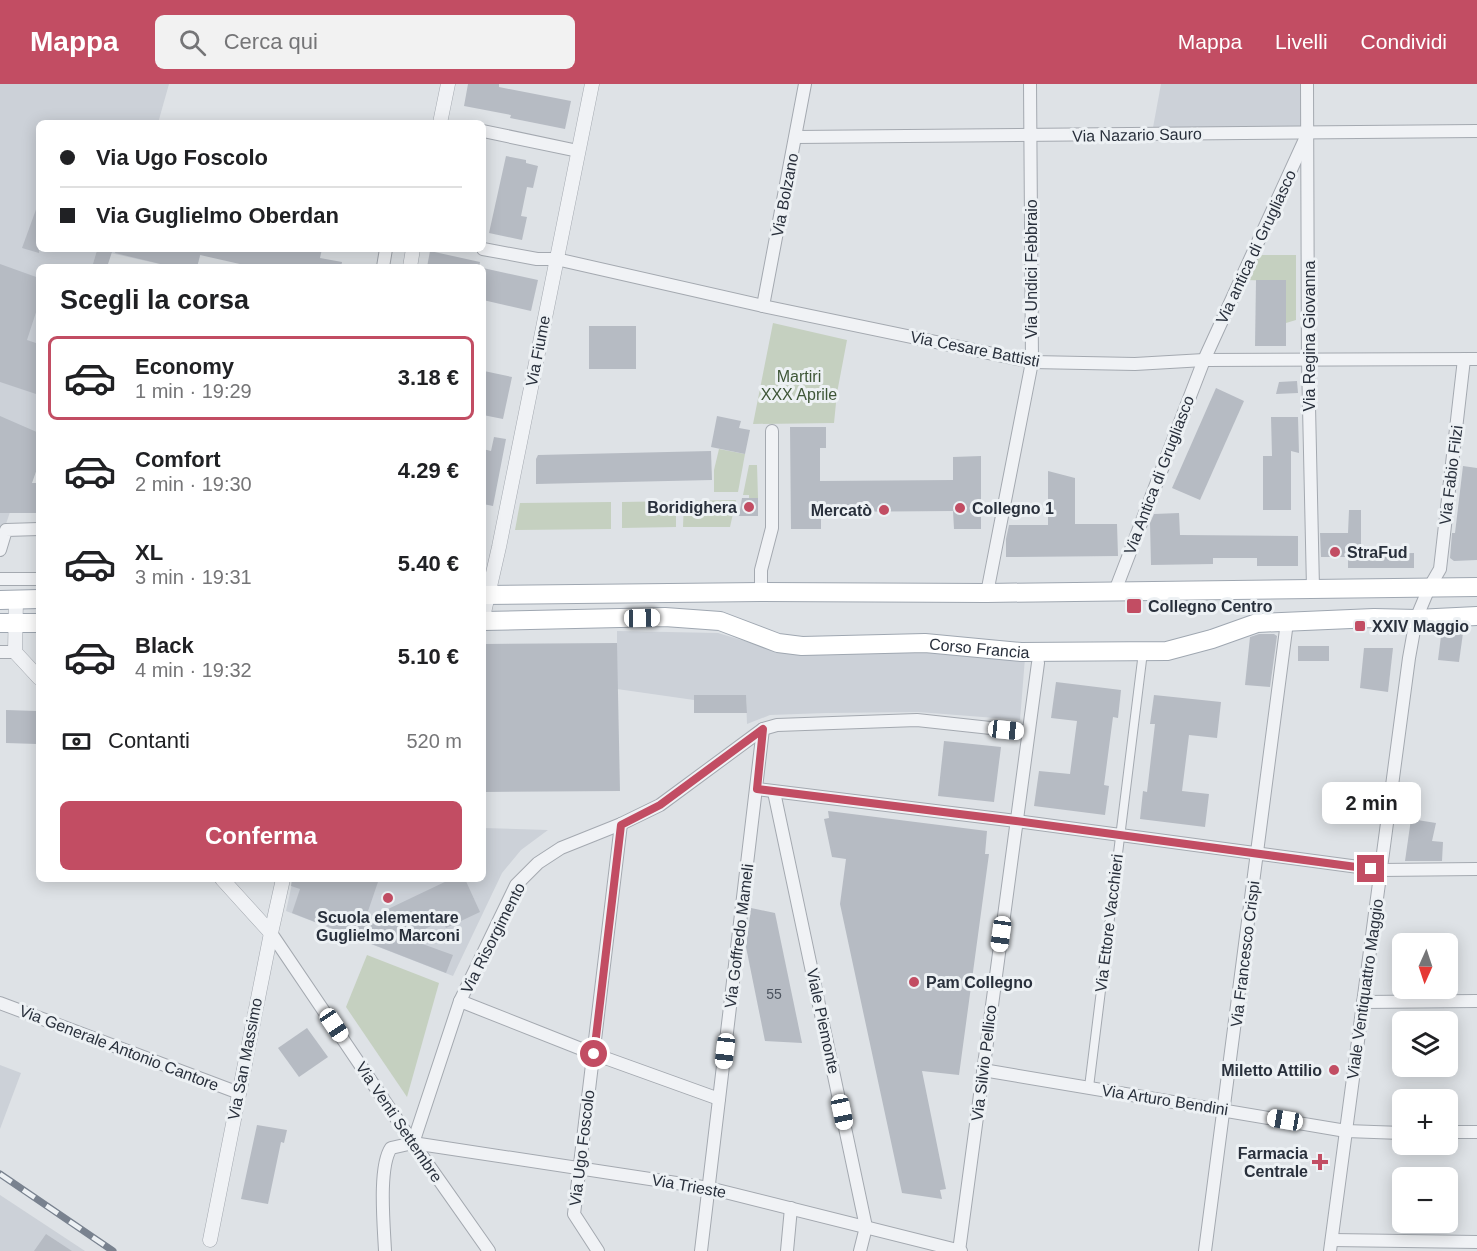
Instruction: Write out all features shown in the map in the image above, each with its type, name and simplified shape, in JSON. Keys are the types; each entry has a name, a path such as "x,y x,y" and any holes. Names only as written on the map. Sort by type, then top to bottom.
{"main road":[{"path":"486,595 761,592 987,593 1477,587"},
{"path":"8,600 36,599"},
{"name":"Corso Francia","path":"486,619 665,617 720,621 778,643 802,646 925,643 1021,652 1167,651 1212,639 1257,623 1383,617 1416,619 1477,616"},
{"path":"8,624 36,623"}],"street":[{"path":"441,120 448,84"},
{"name":"Via Fiume","path":"486,595 488,574 592,84"},
{"name":"Via Bolzano","path":"763,306 805,84"},
{"name":"Via Undici Febbraio","path":"987,593 1032,362 1030,84"},
{"name":"Via Regina Giovanna","path":"1307,84 1308,361 1313,588"},
{"name":"Via Nazario Sauro","path":"796,137 1477,131"},
{"path":"486,133 578,151"},
{"name":"Via antica di Grugliasco","path":"1204,360 1308,133"},
{"name":"Via Cesare Battisti","path":"486,250 537,259 556,259 763,306 1032,362 1135,364 1204,360 1477,358"},
{"name":"Via Fabio Filzi","path":"1429,588 1440,570 1464,359"},
{"name":"Via Antica di Grugliasco","path":"1115,591 1204,360"},
{"path":"761,592 761,570 772,528 772,430"},
{"path":"0,550 6,530 36,529"},
{"path":"0,579 36,579"},
{"path":"17,579 8,600 8,624 15,652 36,675"},
{"name":"Viale Ventiquattro Maggio","path":"1331,1245 1416,619 1429,588"},
{"name":"Via Francesco Crispi","path":"1205,1251 1287,622"},
{"name":"Via Ettore Vacchieri","path":"1089,1088 1143,651"},
{"path":"0,652 15,652"},
{"name":"Corso Francia","path":"1028,732 1038,663"},
{"name":"Via Risorgimento","path":"413,1143 460,1001 516,885 538,863 561,848 621,825 660,805 763,729 777,725 917,720 1028,732"},
{"name":"Via Goffredo Mameli","path":"701,1251 763,729"},
{"name":"Via Silvio Pellico","path":"960,1251 1028,732"},
{"path":"757,789 1381,870 1477,869"},
{"name":"Viale Piemonte","path":"774,792 866,1227 860,1251"},
{"name":"Via Ugo Foscolo","path":"598,1251 573,1214 621,825"},
{"name":"Via Venti Settembre","path":"225,882 270,933 489,1251"},
{"name":"Via San Massimo","path":"210,1240 270,933 282,882"},
{"path":"460,1001 594,1054 719,1098"},
{"path":"1363,1002 1477,1001"},
{"name":"Via Generale Antonio Cantore","path":"0,1003 239,1093"},
{"name":"Via Arturo Bendini","path":"983,1070 1346,1131 1392,1133"},
{"path":"1458,1132 1477,1132"},
{"path":"385,1251 383,1182 387,1154 391,1148 413,1143"},
{"name":"Via Trieste","path":"413,1143 709,1188 960,1251"},
{"path":"787,1251 791,1208"},
{"path":"1331,1245 1477,1242"}],"shaded area":[{"path":"0,84 169,84 159,120 36,120 36,252 96,252 93,264 36,264 36,434 0,542"},
{"path":"1161,84 1306,84 1306,131 1152,133"},
{"path":"106,252 201,252 198,264 160,264"},
{"path":"617,631 718,633 778,651 950,647 1025,658 1020,720 918,712 826,713 770,715 747,724 746,695 695,695 694,700 617,689"},
{"name":"Scuola elementare Guglielmo Marconi","path":"486,828 548,830 521,850 502,873 453,976 286,911 292,882 486,882"},
{"path":"0,1065 21,1073 0,1129"},
{"path":"0,1195 85,1251 0,1251"}],"green space":[{"path":"1256,255 1296,255 1296,320 1286,323 1286,281 1245,280"},
{"name":"Martiri XXX Aprile","path":"773,323 847,340 834,423 753,424"},
{"path":"719,449 745,454 738,492 714,492 714,470"},
{"path":"749,465 757,465 758,498 743,495"},
{"path":"736,500 730,527 683,527 684,501"},
{"path":"676,501 676,527 622,528 622,502"},
{"path":"611,502 611,529 515,530 520,503"},
{"path":"367,955 439,983 407,1097 346,1007"}],"building":[{"path":"468,84 499,84 499,87 571,101 565,129 464,106"},
{"path":"506,156 526,160 526,163 538,166 533,188 527,187 521,216 527,217 522,240 489,233"},
{"path":"36,210 36,252 39,253 22,248"},
{"path":"96,252 112,252 108,264 93,264"},
{"path":"321,252 320,258 342,262 342,264 240,264 200,255 198,264 161,264 115,253"},
{"path":"430,252 480,262 480,264 428,264"},
{"path":"0,264 36,277 36,312 27,340 36,343 36,394 0,382"},
{"path":"486,269 538,280 531,311 486,301"},
{"path":"1256,280 1286,280 1286,346 1255,346"},
{"path":"589,326 636,326 636,369 589,369"},
{"path":"486,371 512,377 503,419 486,416"},
{"path":"1297,381 1298,393 1276,394 1279,382"},
{"path":"1216,388 1244,401 1200,500 1172,488"},
{"path":"0,416 36,432 36,472 32,483 36,483 36,513 0,513"},
{"name":"Martiri XXX Aprile","path":"717,416 741,421 739,428 750,430 745,454 711,447"},
{"path":"1271,417 1298,417 1299,453 1291,451 1291,510 1263,510 1263,456 1272,456"},
{"path":"790,427 826,427 826,448 820,448 820,481 953,480 953,457 981,456 981,529 954,529 953,511 821,512 821,529 791,529"},
{"path":"494,437 506,439 493,506 486,505 486,450 491,451"},
{"path":"711,451 712,480 536,484 538,455"},
{"path":"1463,466 1477,468 1477,560 1454,561 1450,558 1452,533 1455,533"},
{"path":"1048,471 1075,478 1075,524 1117,524 1118,556 1006,557 1009,525 1048,525"},
{"name":"Boridighera","path":"742,498 758,498 758,516 739,516"},
{"path":"1349,510 1361,510 1361,554 1414,553 1414,568 1348,568 1348,557 1321,557 1320,533 1348,533"},
{"path":"1179,513 1180,535 1298,536 1298,566 1257,566 1257,558 1213,558 1213,564 1151,565 1150,523 1154,514"},
{"path":"1445,632 1463,633 1459,662 1438,660 1441,636"},
{"path":"1259,634 1277,636 1270,687 1245,685 1250,637"},
{"path":"617,643 620,791 486,792 486,644"},
{"path":"1298,646 1329,646 1329,661 1298,661"},
{"path":"1364,648 1393,648 1388,692 1360,688"},
{"path":"1056,682 1121,690 1118,718 1113,717 1104,785 1109,786 1105,815 1034,806 1039,771 1070,774 1077,721 1051,718"},
{"path":"694,695 746,695 747,713 694,713"},
{"path":"1154,695 1221,702 1217,738 1189,735 1182,791 1209,794 1205,827 1140,819 1143,791 1147,792 1155,724 1150,724"},
{"path":"6,710 36,711 36,744 6,743"},
{"path":"944,741 1001,747 994,802 938,796"},
{"name":"Pam Collegno","path":"828,811 987,831 985,854 989,854 959,1075 922,1071 946,1189 940,1190 942,1199 902,1193 840,904 846,859 832,857 824,819 829,818"},
{"path":"1411,819 1436,823 1432,841 1443,842 1442,861 1405,861"},
{"path":"292,882 378,882 365,920 445,882 466,882 480,912 446,928 443,920 409,937 453,955 446,973 292,913 300,889 291,886"},
{"path":"751,908 775,913 802,1043 765,1041 746,947"},
{"path":"307,1028 328,1057 299,1077 278,1048"},
{"path":"257,1125 287,1130 284,1143 281,1142 268,1204 241,1199"},
{"path":"46,1234 72,1251 34,1251"}],"railway":[{"path":"0,1174 113,1251"}],"place":[{"name":"Boridighera","path":"749,507"},
{"name":"Collegno 1","path":"960,508"},
{"name":"Mercatò","path":"884,510"},
{"name":"StraFud","path":"1335,552"},
{"name":"Collegno Centro","path":"1134,606"},
{"name":"XXIV Maggio","path":"1360,626"},
{"name":"Scuola elementare Guglielmo Marconi","path":"388,898"},
{"name":"Pam Collegno","path":"914,982"},
{"name":"Miletto Attilio","path":"1334,1070"},
{"name":"Farmacia Centrale","path":"1320,1162"}],"route":[{"path":"594,1054 621,825 660,805 763,729 757,789 1371,869"}]}
